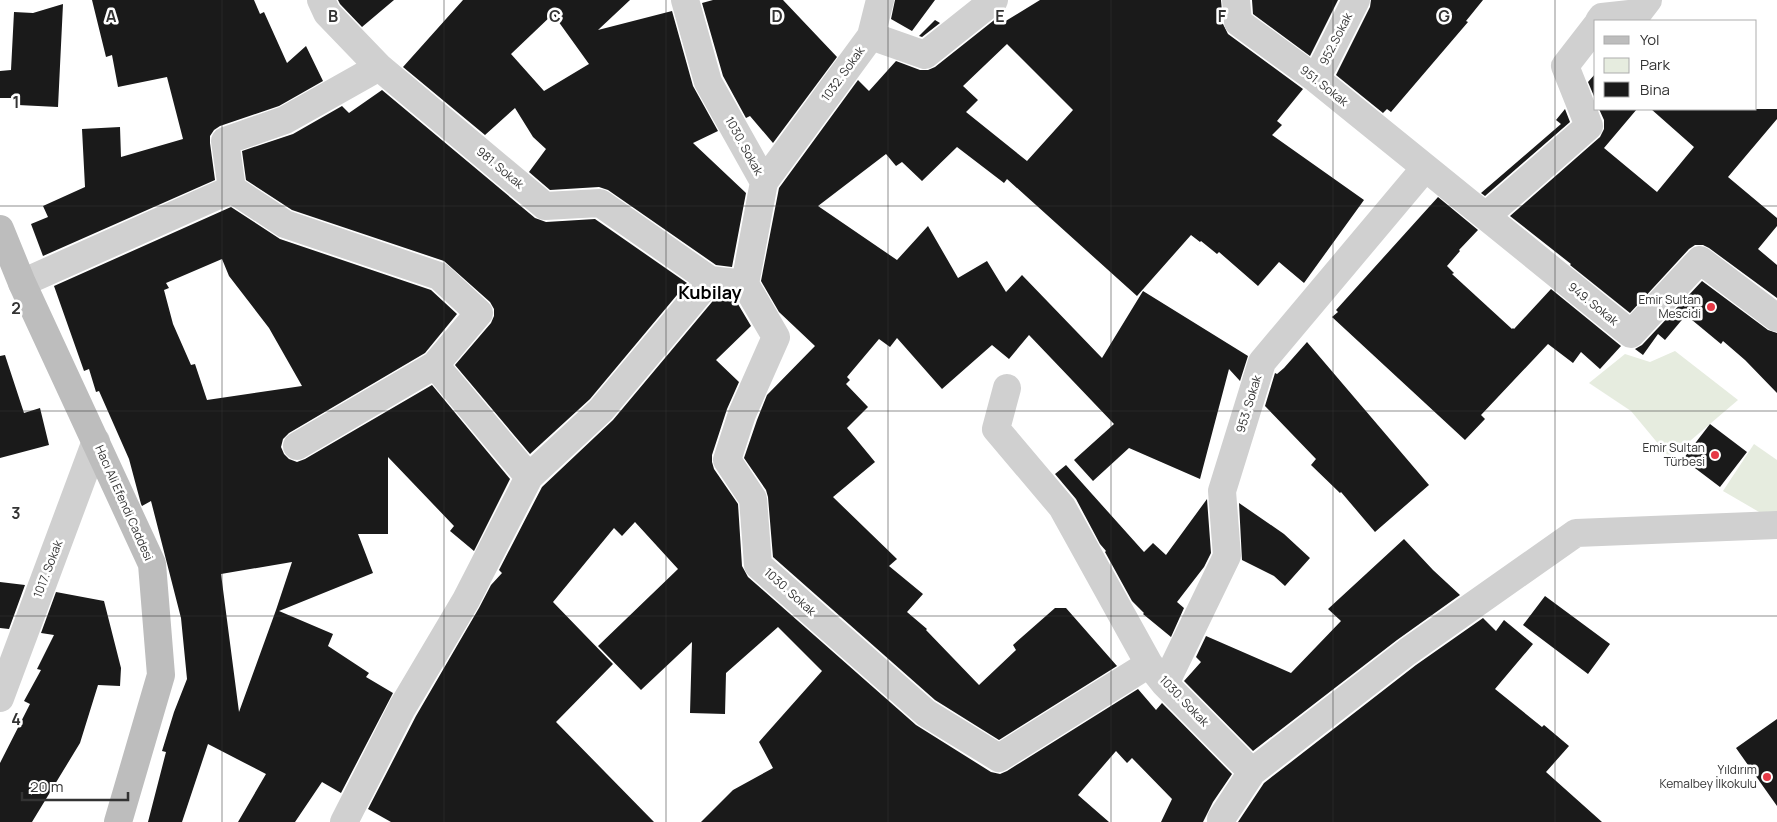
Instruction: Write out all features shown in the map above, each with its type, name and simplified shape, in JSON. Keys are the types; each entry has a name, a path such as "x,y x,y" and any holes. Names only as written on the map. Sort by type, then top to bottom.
{"street":[{"name":"981. Sokak","path":"320,0 327,13 379,67 545,206 600,203 710,280"},
{"name":"1030. Sokak","path":"685,0 708,82 764,182 744,284 776,337 742,414 726,460 753,499 758,565 926,713 998,758 1158,674 1252,772"},
{"path":"870,36 880,0"},
{"name":"1032. Sokak","path":"764,182 870,36 925,55 994,0"},
{"name":"951. Sokak","path":"1236,0 1238,22 1316,79 1425,168"},
{"name":"952.Sokak","path":"1316,79 1356,0"},
{"path":"1600,20 1602,17 1638,13 1648,0"},
{"path":"1486,216 1589,126 1565,66 1594,29"},
{"path":"297,446 435,365 480,313 439,276 285,224 232,189 225,140 285,120 379,67"},
{"name":"949. Sokak","path":"1425,168 1631,334 1700,260 1777,318"},
{"name":"953. Sokak","path":"1158,674 1227,556 1222,491 1262,362 1425,168"},
{"path":"22,283 232,189"},
{"name":"Hacı Ali Efendi Caddesi","path":"0,229 22,283 152,564 161,676 118,822"},
{"path":"344,822 402,708 466,600 529,477 601,410 710,280 744,284"},
{"path":"435,365 529,477"},
{"path":"1007,388 996,429 1062,507 1158,674"},
{"name":"1017. Sokak","path":"0,698 96,441"},
{"path":"1221,822 1252,772 1407,652 1576,533 1777,525"}],"green space":[{"path":"1675,351 1738,400 1670,458 1631,411 1589,383 1625,354 1650,362"},
{"path":"1754,444 1777,460 1777,513 1766,516 1723,491"}],"building":[{"path":"92,0 254,0 260,14 264,12 287,63 306,46 323,81 279,106 220,126 214,130 210,136 210,143 215,180 43,256 31,224 48,217 43,206 85,187 82,129 120,127 121,157 183,139 167,77 118,87 112,55 106,57"},
{"path":"338,0 394,0 362,27"},
{"path":"463,0 630,0 598,30 672,11 693,86 718,131 693,143 746,193 732,267 716,265 608,190 599,187 550,190 529,172 546,149 533,137 515,108 485,135 403,67","holes":["553,14 589,64 544,91 511,54"]},
{"path":"713,0 783,0 837,57 773,143 750,116 746,118 723,76 702,3"},
{"path":"895,0 935,0 912,31 891,19"},
{"path":"1040,0 1221,0 1223,24 1228,34 1303,89 1277,121 1282,125 1272,135 1364,200 1304,283 1279,262 1258,286 1219,252 1217,254 1191,235 1137,296 1007,179 1004,183 957,147 922,181 902,162 896,166 886,154 818,206 897,260 928,226 958,278 987,261 1006,292 1022,275 1102,358 1143,291 1248,356 1240,381 1229,369 1200,479 1129,448 1093,481 1074,460 1114,424 1029,335 1009,359 992,345 942,389 897,338 890,347 879,339 847,377 850,380 846,384 868,407 847,428 875,462 833,497 897,559 889,566 923,594 907,612 927,629 979,685 1016,650 1013,645 1055,608 1066,608 1117,666 999,740 935,700 773,557 766,490 744,458 767,395 815,346 779,312 761,281 779,188 858,80 869,91 896,61 920,70 928,70 935,67 998,17 1004,22","holes":["1007,44 1073,110 1027,161 966,112 978,100 963,86"]},
{"path":"1252,0 1338,0 1310,56 1253,14"},
{"path":"1371,0 1483,0 1466,21 1468,22 1391,112 1387,109 1383,113 1336,75 1370,7"},
{"path":"63,4 58,107 18,105 18,98 0,98 0,71 11,70 14,12 33,13"},
{"path":"935,20 940,23 922,37 919,36"},
{"path":"1594,75 1594,96 1588,82"},
{"path":"382,90 535,218 546,222 595,219 687,283 590,399 530,454 455,365 491,323 494,309 490,302 444,261 292,210 246,180 242,151 293,134 342,106 349,113"},
{"path":"1565,109 1570,122 1485,196 1481,193 1561,124 1556,120"},
{"path":"1777,109 1777,119 1728,177 1777,218 1777,226 1758,249 1777,265 1777,298 1709,248 1703,245 1695,245 1689,249 1630,313 1510,216 1600,137 1604,129 1604,120 1599,110 1636,110 1604,148 1657,192 1694,147 1652,110"},
{"path":"1438,197 1478,230 1447,266 1454,273 1452,274 1512,329 1551,289 1621,346 1600,369 1581,352 1573,363 1548,344 1481,415 1485,419 1465,440 1332,317 1338,312 1336,310"},
{"path":"231,207 280,239 431,290 457,314 425,353 289,433 283,439 281,447 284,454 289,459 297,462 432,385 510,479 474,551 450,531 454,526 388,457 388,534 358,534 373,573 279,611 333,634 328,646 369,673 366,677 393,693 341,793 322,782 295,822 238,822 266,774 208,744 182,822 148,822 166,752 162,751 187,679 181,618 151,501 142,506 141,504 129,459 99,391 96,392 89,369 84,371 54,286","holes":["222,259 229,276 269,328 302,386 207,400 195,364 191,365 173,324 164,290 169,288 166,283","292,562 276,610 239,712 221,574"]},
{"path":"1702,281 1768,330 1777,333 1777,393 1745,360 1723,341 1721,344 1686,315 1665,340 1658,334 1643,355 1635,349 1642,345"},
{"path":"717,296 735,299 751,326 716,360 739,382 727,409 712,455 714,469 738,504 742,566 748,577 916,725 991,772 1000,774 1007,771 1138,689 1156,710 1162,703 1232,774 1213,802 1203,822 1161,822 1172,799 1132,758 1127,763 1116,751 1078,795 1109,822 701,822 733,790 773,768 759,742 822,671 778,627 726,673 725,714 690,713 692,642 641,690 598,646 678,569 635,522 622,536 614,528 553,602 613,664 556,722 654,822 391,822 368,809 416,716 491,585 502,573 499,570 542,487 613,420"},
{"path":"1307,342 1429,485 1375,532 1341,492 1311,465 1316,459 1265,406 1275,373 1277,374 1284,368"},
{"path":"5,355 24,413 40,408 49,445 0,458 0,356"},
{"name":"Emir Sultan Türbesi","path":"1710,424 1747,452 1720,487 1683,459"},
{"path":"1066,465 1144,552 1153,543 1166,555 1207,499 1211,553 1204,567 1177,602 1184,608 1171,637 1143,614 1132,601 1076,499 1055,474"},
{"path":"1239,503 1284,534 1310,558 1285,586 1274,576 1242,560"},
{"path":"1404,539 1460,595 1397,640 1253,751 1184,681 1201,662 1196,657 1206,636 1291,673 1341,621 1328,609"},
{"path":"0,582 25,585 9,629 0,628"},
{"path":"56,592 104,601 121,668 120,686 98,685 80,743 32,822 0,822 0,763 30,704 24,701 41,670 37,669 54,635 41,633"},
{"path":"1545,596 1610,644 1588,674 1523,625"},
{"path":"1483,618 1496,631 1504,620 1533,644 1495,689 1569,746 1546,772 1602,822 1238,822 1264,783 1416,665"},
{"name":"Yıldırım Kemalbey İlkokulu","path":"1777,719 1777,806 1736,748"}],"place":[{"name":"Emir Sultan Mescidi","path":"1711,307"},
{"name":"Emir Sultan Türbesi","path":"1715,455"},
{"name":"Yıldırım Kemalbey İlkokulu","path":"1767,777"}],"district":[{"name":"Kubilay","path":"710,293"}]}
